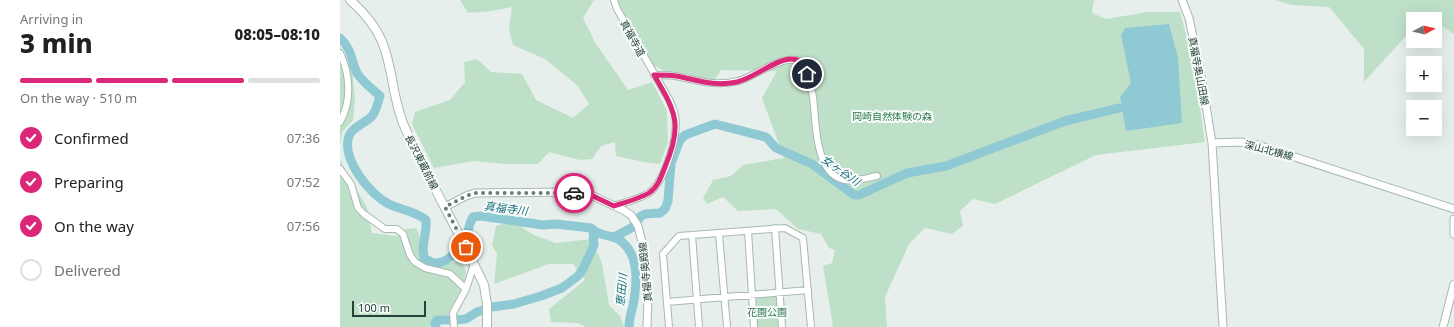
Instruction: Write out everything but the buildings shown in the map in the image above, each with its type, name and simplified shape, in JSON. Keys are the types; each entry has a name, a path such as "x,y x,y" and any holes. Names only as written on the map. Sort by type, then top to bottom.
{"main road":[{"name":"長沢東蔵前線","path":"350,0 366,15 382,40 388,57 401,120 484,285 488,316 487,327"}],"street":[{"name":"真福寺道","path":"614,0 617,9 670,101 675,116 674,142 658,184 648,194 614,206"},
{"name":"真福寺奥山田線","path":"1182,0 1189,18 1202,81 1212,143"},
{"path":"340,53 345,63 348,85 344,116 340,122"},
{"path":"654,75 674,76 706,83 728,83 752,76 783,60 797,60 804,64 807,74 813,96 818,147 829,171 835,177 850,181 876,176"},
{"name":"深山北横線","path":"1212,143 1241,142 1258,145 1454,209"},
{"path":"1212,143 1223,327"},
{"path":"340,169 351,184 358,208 364,214 386,229 396,229 403,234 410,255 415,262 425,268 450,274 466,289"},
{"name":"真福寺奥殿線","path":"445,207 475,193 568,192 593,196 631,216 636,222 640,231 645,260 648,327"},
{"path":"1454,219 1454,234"},
{"path":"775,228 782,327"},
{"path":"669,327 663,254 679,236 785,228 803,238 811,327"},
{"path":"748,231 754,327"},
{"path":"720,234 727,327"},
{"path":"692,235 699,327"},
{"path":"453,326 453,315 466,289 474,264"},
{"path":"1443,327 1454,284"},
{"path":"667,302 808,290"}],"green space":[{"path":"460,0 594,0 583,18 596,44 628,90 652,82 667,111 668,142 660,164 616,156 615,142 601,146 592,159 580,160 549,152 538,164 504,164 473,161 434,168 412,124 415,112 450,100 465,82 464,62 477,59 491,72 522,74 536,100 573,118 589,104 578,86 545,59 513,45 509,30 512,7 492,11 468,13"},
{"name":"岡崎自然体験の森","path":"617,0 1094,0 1092,13 1106,19 1148,12 1180,12 1195,77 1205,142 1096,155 995,204 973,199 960,211 963,226 952,234 925,228 909,244 885,297 887,327 833,327 823,266 832,263 835,250 829,248 821,234 798,229 776,209 738,211 723,197 707,204 703,198 713,180 731,176 743,165 784,158 762,98 777,71 721,70 713,82 664,71 651,64"},
{"path":"1275,0 1454,0 1454,34 1442,26 1442,12 1406,12 1406,36 1364,82 1364,49 1329,7 1292,5"},
{"path":"340,48 352,67 355,100 353,120 342,132 340,147"},
{"path":"340,160 367,208 372,233 397,236 406,229 416,228 420,237 419,257 428,265 442,265 461,260 466,272 464,283 448,315 432,320 433,327 340,327"},
{"path":"512,221 534,235 556,243 591,239 602,263 609,305 620,316 624,327 586,327 577,323 551,322 549,309 585,280 573,264 549,264 494,284 497,254 492,245 496,226"},
{"name":"花園公園","path":"778,295 781,327 756,327 753,297"}],"water":[{"path":"1169,24 1178,58 1182,123 1126,131 1120,97 1131,83 1121,35 1125,28"}],"waterway":[{"name":"真福寺川","path":"340,38 347,46 359,76 380,96 373,114 353,130 349,136 349,155 353,165 366,185 381,199 426,220 423,248 424,258 431,262 440,263 454,254 465,239 473,217 481,216 543,225 556,224 591,228 598,233 614,237 621,241 631,254 636,271 636,280 629,327"},
{"name":"女ヶ谷川","path":"614,237 633,227 641,216 645,214 660,213 665,209 668,201 671,163 680,140 685,135 715,124 766,137 776,148 812,164 854,195 859,195 907,173 946,166 1065,121 1119,108"},
{"name":"真福寺川","path":"436,327 435,323 437,320 466,319 477,312 492,307 514,304 562,288 578,276 583,269 594,245 593,231"}],"way so far":[{"path":"466,247 445,207 466,196 475,193 574,193"}],"route":[{"path":"574,193 593,196 614,206 648,194 658,184 670,156 674,142 675,116 670,101 654,75 674,76 715,84 728,83 752,76 783,60 790,59 797,60 804,64 807,74"}],"water label":[{"name":"恵田川","path":"621,290"}]}
